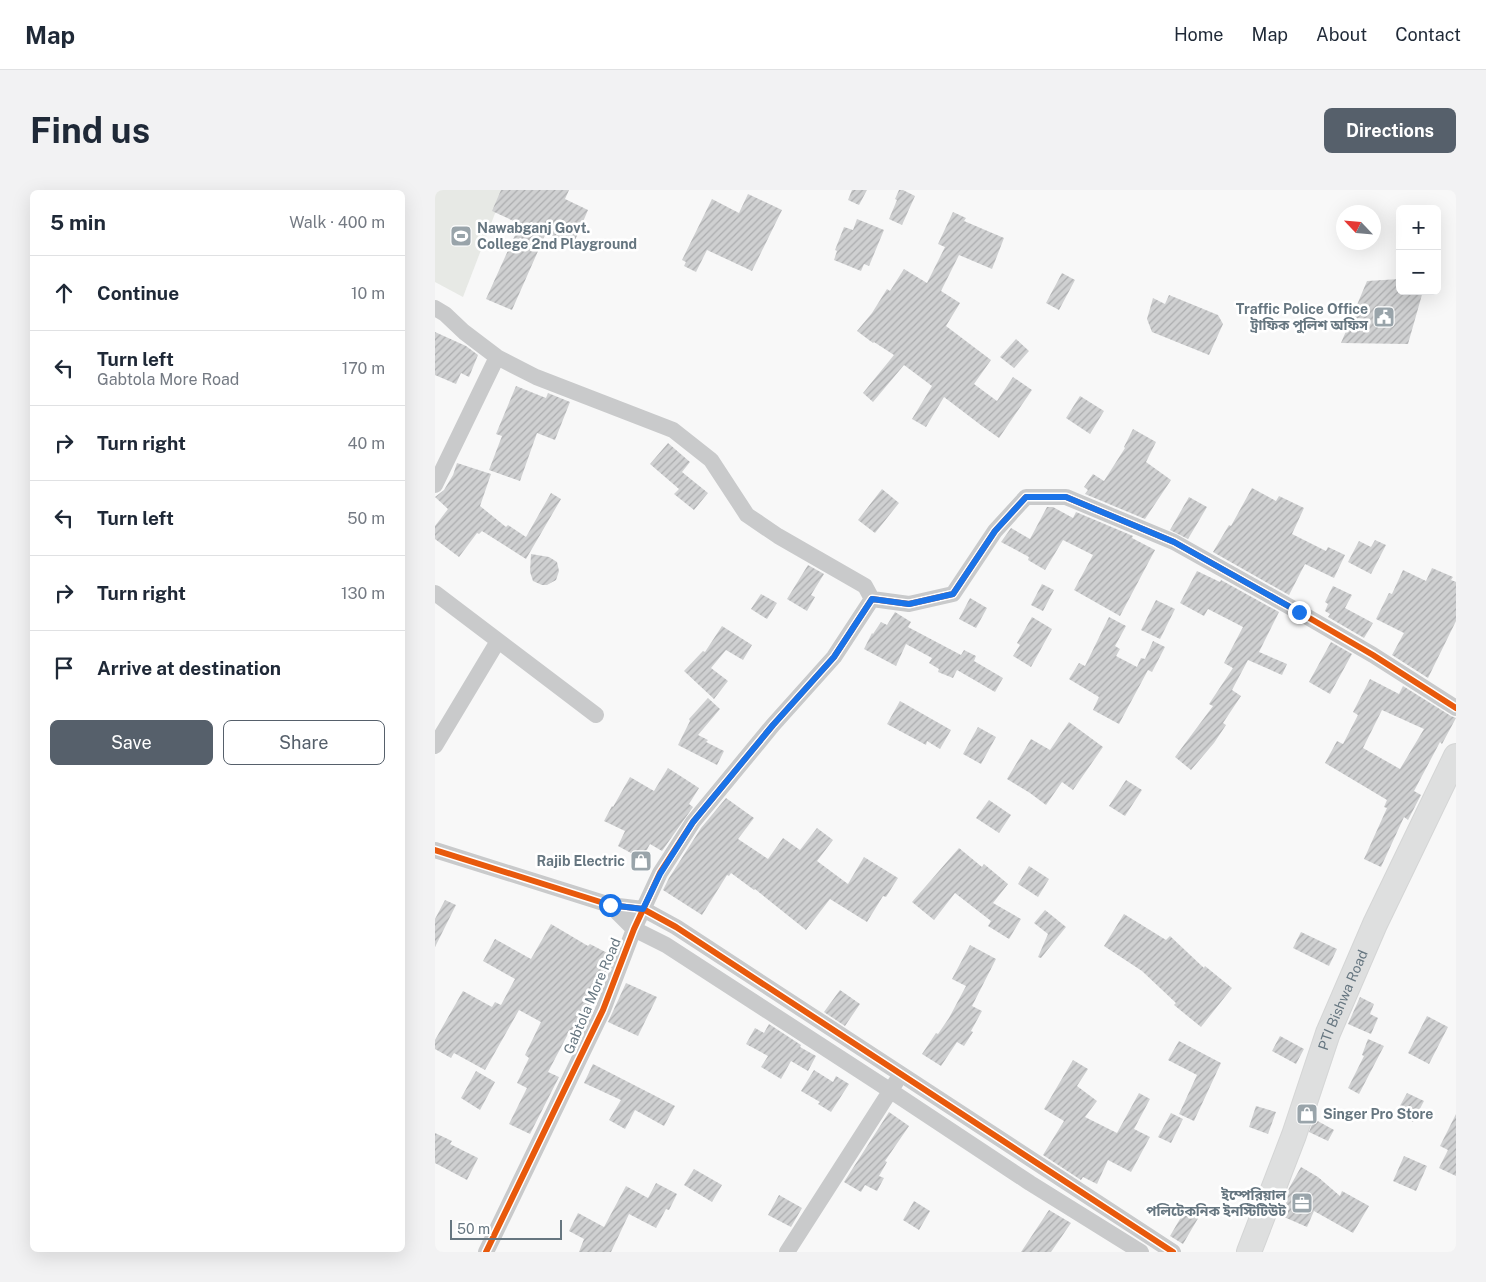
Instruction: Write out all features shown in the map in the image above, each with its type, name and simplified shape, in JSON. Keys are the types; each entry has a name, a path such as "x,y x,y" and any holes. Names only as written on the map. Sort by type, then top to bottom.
{"highway":[{"name":"PTI Bishwa Road","path":"1249,1252 1294,1135 1328,1033 1375,924 1456,756"}],"street":[{"path":"435,308 497,357 536,378 673,430 711,460 747,515 778,536 865,586 872,599 909,604 953,594 995,531 1026,497 1066,497 1174,542 1348,641 1456,708"},
{"path":"435,485 497,357"},
{"path":"435,594 596,715"},
{"name":"Gabtola More Road","path":"486,1252 603,1010 634,929 660,874 693,822 773,725 834,657 872,599"},
{"path":"435,746 498,641"},
{"path":"435,850 610,905 643,909 676,927 1173,1252"},
{"path":"610,905 634,929 666,945 1141,1252"},
{"path":"787,1252 900,1074"},
{"path":"1004,1165 1014,1148"}],"shaded area":[{"name":"Nawabganj Govt. College 2nd Playground","path":"435,190 504,190 463,297 435,282"}],"building":[{"path":"501,190 569,190 565,199 588,210 573,245 546,233 512,310 486,299 520,224 492,211"},
{"path":"852,190 867,190 859,205 848,200"},
{"path":"899,190 915,196 902,225 889,219"},
{"path":"748,194 782,210 752,271 707,250 696,272 684,266 686,262 682,260 712,199 739,213"},
{"path":"953,212 966,218 964,221 1004,238 992,269 959,255 941,291 960,303 946,326 991,360 974,384 997,401 1013,377 1032,390 999,438 944,397 926,427 912,419 932,386 904,365 873,402 863,393 894,355 857,331 872,313 887,289 890,291 904,269 927,283 945,247 938,244"},
{"path":"857,219 884,230 869,266 864,264 861,271 834,260 837,251 835,250 844,227 853,230"},
{"path":"1062,273 1075,280 1059,310 1046,303"},
{"name":"Traffic Police Office ট্রাফিক পুলিশ অফিস","path":"1396,279 1396,295 1422,295 1408,344 1341,343 1367,281"},
{"path":"1169,295 1218,315 1223,324 1209,355 1152,332 1147,319 1153,298 1165,304"},
{"path":"435,332 466,346 478,355 469,377 461,373 456,384 435,375"},
{"path":"1016,339 1029,351 1014,368 1000,357"},
{"path":"516,386 546,398 548,393 570,402 555,440 537,433 520,481 489,470 502,436 496,434"},
{"path":"1080,396 1104,411 1090,434 1066,418"},
{"path":"1133,429 1156,442 1146,462 1171,480 1145,519 1085,494 1088,490 1084,487 1093,474 1104,481 1125,448"},
{"path":"668,443 690,462 682,472 708,493 694,510 674,494 679,489 650,464"},
{"path":"457,463 491,474 480,506 506,527 508,525 526,537 551,493 561,499 526,559 482,531 479,534 477,533 459,557 435,539 435,526 448,509 435,497 444,490 453,475"},
{"path":"1252,488 1276,501 1279,496 1304,508 1292,534 1326,551 1328,547 1345,555 1334,578 1305,564 1289,595 1213,552 1229,525 1231,526"},
{"path":"882,489 899,503 875,533 858,520"},
{"path":"1189,497 1207,507 1188,539 1170,530"},
{"path":"1047,507 1053,507 1073,518 1076,512 1133,536 1132,538 1155,550 1120,616 1074,590 1093,555 1063,540 1045,570 1028,560 1029,557 1001,542 1011,528 1030,539"},
{"path":"1375,540 1386,545 1371,574 1348,562 1359,541 1371,547"},
{"path":"531,554 549,557 557,562 559,571 556,580 547,585 533,581 530,572"},
{"path":"808,565 824,574 811,595 815,597 807,611 787,599"},
{"path":"1432,568 1453,577 1451,580 1456,582 1456,621 1428,678 1392,655 1404,633 1376,619 1389,593 1392,594 1403,570 1426,581"},
{"path":"1197,571 1220,582 1221,580 1279,612 1259,652 1287,664 1282,675 1248,660 1232,690 1241,696 1223,723 1226,725 1214,743 1191,770 1175,757 1213,706 1209,704 1233,668 1224,663 1243,627 1208,609 1204,616 1180,603"},
{"path":"1042,584 1054,590 1043,611 1031,605"},
{"path":"1333,586 1352,595 1345,608 1373,623 1364,638 1328,617 1330,614 1325,611 1328,604 1325,602"},
{"path":"761,594 777,603 767,619 751,609"},
{"path":"970,598 987,608 976,628 959,619"},
{"path":"1156,600 1175,609 1160,639 1141,630"},
{"path":"895,612 911,622 908,627 961,655 964,650 976,656 974,661 1003,678 995,692 957,670 953,678 938,672 939,669 929,663 932,658 906,644 896,666 864,649 872,633 881,622 887,625"},
{"path":"1032,617 1052,629 1031,667 1013,656 1020,645 1017,643"},
{"path":"1109,617 1126,626 1115,646 1120,649 1116,656 1137,667 1141,658 1145,659 1153,641 1165,647 1152,672 1148,670 1119,724 1093,710 1099,697 1069,679 1079,663 1085,666"},
{"path":"722,626 752,645 743,660 726,650 711,668 728,681 714,699 684,671 703,651 705,652"},
{"path":"1331,642 1352,654 1330,694 1309,682"},
{"path":"1370,679 1399,694 1403,686 1456,718 1442,744 1440,742 1414,791 1421,795 1408,820 1404,817 1381,867 1364,859 1387,808 1384,807 1387,800 1325,763 1337,741 1343,744 1358,715 1353,712","holes":["1382,710 1424,729 1400,769 1363,748"]},
{"path":"708,698 720,709 698,735 708,740 706,742 724,751 717,765 678,745 690,721 689,719"},
{"path":"900,701 951,730 940,749 927,741 926,745 887,724"},
{"path":"1069,722 1103,747 1073,790 1062,782 1046,805 1007,779 1031,739 1050,750"},
{"path":"978,727 996,737 981,764 963,754"},
{"path":"668,768 699,788 689,804 693,807 662,851 650,844 642,859 618,846 625,831 604,821 630,777 654,791"},
{"path":"1126,780 1142,790 1125,816 1109,806"},
{"path":"726,798 754,818 738,839 768,859 783,838 800,850 817,828 833,840 817,861 848,884 864,857 898,878 886,897 883,896 867,922 830,899 806,930 755,889 731,873 729,876 727,875 702,915 663,890 701,828"},
{"path":"989,800 1011,815 999,833 976,818"},
{"path":"959,848 982,867 984,864 1008,884 993,903 1021,919 1009,939 988,926 991,921 955,893 934,920 912,902"},
{"path":"1029,866 1049,879 1038,897 1018,884"},
{"path":"445,900 456,905 435,947 435,919"},
{"path":"1045,910 1066,927 1041,958 1038,957 1048,934 1034,923"},
{"path":"1124,914 1166,940 1170,936 1204,968 1205,966 1232,988 1201,1027 1174,1005 1176,1003 1142,971 1104,946"},
{"path":"551,924 588,946 590,944 613,956 590,1007 588,1006 573,1037 568,1034 548,1072 559,1077 530,1134 509,1124 527,1088 517,1083 529,1058 525,1055 541,1022 519,1010 485,1070 454,1053 451,1058 435,1049 435,1040 463,991 492,1007 495,1002 501,1005 515,979 483,961 495,939 531,959"},
{"path":"1301,932 1337,949 1329,966 1293,948"},
{"path":"970,945 996,959 972,1006 982,1011 971,1031 973,1032 964,1046 957,1042 941,1066 922,1054 949,1018 966,986 952,979"},
{"path":"626,983 657,997 638,1036 608,1022"},
{"path":"840,990 860,1004 845,1026 824,1012"},
{"path":"1360,997 1374,1004 1370,1014 1378,1018 1371,1034 1348,1024"},
{"path":"1427,1016 1448,1027 1429,1064 1408,1053"},
{"path":"769,1024 801,1045 800,1047 816,1056 808,1071 791,1061 781,1079 761,1067 768,1056 746,1044 755,1028 764,1033"},
{"path":"1280,1036 1304,1049 1296,1064 1272,1051"},
{"path":"1368,1039 1384,1046 1359,1094 1348,1088 1364,1056 1362,1055"},
{"path":"1179,1041 1221,1063 1194,1121 1179,1114 1197,1075 1168,1060"},
{"path":"1073,1060 1088,1069 1077,1086 1097,1101 1085,1117 1117,1133 1139,1093 1150,1099 1134,1129 1150,1137 1131,1172 1108,1160 1097,1184 1083,1177 1081,1180 1043,1155 1064,1121 1044,1109"},
{"path":"593,1064 675,1106 664,1126 635,1110 625,1129 609,1120 621,1100 584,1083"},
{"path":"814,1070 833,1082 836,1076 849,1084 831,1112 818,1104 820,1102 801,1091"},
{"path":"476,1071 495,1082 480,1110 461,1098"},
{"path":"1407,1093 1424,1101 1413,1122 1396,1113"},
{"path":"1256,1106 1276,1112 1268,1134 1249,1127"},
{"path":"889,1112 909,1126 885,1161 887,1162 879,1176 884,1178 877,1191 865,1185 861,1192 844,1182"},
{"path":"1171,1113 1183,1119 1171,1143 1158,1137"},
{"path":"1456,1114 1456,1176 1439,1168 1448,1150 1440,1146"},
{"path":"1314,1119 1334,1130 1328,1141 1309,1132"},
{"path":"435,1133 452,1141 450,1144 478,1158 467,1180 435,1163"},
{"path":"1404,1156 1427,1166 1416,1191 1393,1181"},
{"path":"1301,1167 1318,1177 1340,1196 1342,1191 1369,1206 1353,1233 1314,1211 1307,1227 1284,1217 1288,1190"},
{"path":"694,1169 722,1185 712,1202 684,1185"},
{"path":"656,1183 677,1194 669,1210 666,1209 656,1228 629,1214 611,1252 579,1252 584,1239 569,1231 578,1213 604,1227 626,1186 648,1198"},
{"path":"779,1195 802,1208 791,1227 768,1215"},
{"path":"914,1201 930,1211 919,1230 903,1220"},
{"path":"1187,1207 1200,1215 1183,1244 1170,1236"},
{"path":"1049,1210 1071,1223 1051,1252 1021,1252"}],"cycle path":[{"path":"486,1252 603,1010 634,929 660,873 693,822 773,725 834,657 872,599 909,604 953,594 995,531 1026,497 1066,497 1174,542 1373,655 1456,708"},
{"path":"435,850 610,905 643,909 676,927 1173,1252"}],"place":[{"name":"Nawabganj Govt. College 2nd Playground","path":"461,236"},
{"name":"Traffic Police Office ট্রাফিক পুলিশ অফিস","path":"1384,317"},
{"name":"Rajib Electric","path":"641,861"},
{"name":"Singer Pro Store","path":"1307,1114"},
{"name":"ইম্পেরিয়াল পলিটেকনিক ইনস্টিটিউট","path":"1302,1203"}],"route":[{"path":"610,905 643,909 660,874 693,822 773,725 834,657 872,599 909,604 953,594 995,531 1026,497 1066,497 1174,542 1299,612"}]}
